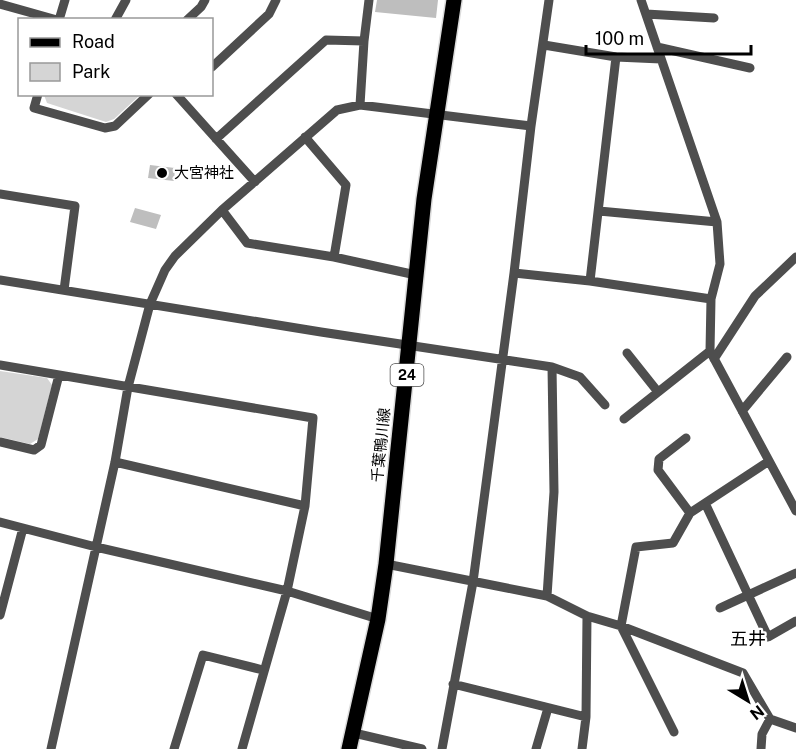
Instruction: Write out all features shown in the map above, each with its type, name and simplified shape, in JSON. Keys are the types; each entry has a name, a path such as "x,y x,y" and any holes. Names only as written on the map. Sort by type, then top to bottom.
{"main road":[{"name":"千葉鴨川線","path":"349,749 378,618 386,564 435,115 454,0"}],"street":[{"path":"59,18 65,0"},
{"path":"117,18 126,0"},
{"path":"189,18 205,0"},
{"path":"213,66 269,14 276,0"},
{"path":"360,105 369,0"},
{"path":"442,749 473,582 549,0"},
{"path":"641,0 717,222 720,264 711,299 712,355 796,511"},
{"path":"0,4 51,18"},
{"path":"646,14 714,18"},
{"path":"216,139 326,40 364,41"},
{"path":"544,45 616,57 661,59"},
{"path":"657,47 750,68"},
{"path":"590,281 616,57"},
{"path":"37,96 34,108 105,128 115,126 147,96"},
{"path":"178,96 255,182"},
{"path":"51,749 115,462 128,387 150,304 165,270 175,256 222,210 337,110 360,105 531,126"},
{"path":"304,137 346,185 334,257"},
{"path":"0,194 75,206 64,290"},
{"path":"222,210 247,243 334,257 416,275"},
{"path":"599,211 717,222"},
{"path":"624,419 658,392 712,355 755,296 796,257"},
{"path":"514,273 590,281 711,299"},
{"path":"0,280 552,367 580,377 605,405"},
{"path":"627,353 658,392"},
{"path":"742,411 787,357"},
{"path":"0,365 314,418 305,506 287,591 242,749"},
{"path":"547,596 554,492 552,367"},
{"path":"0,442 34,450 41,445 59,375"},
{"path":"686,438 659,459 658,470 690,513"},
{"path":"674,732 621,626 636,547 673,543 690,513 769,461"},
{"path":"115,462 305,506"},
{"path":"705,503 768,637 796,621"},
{"path":"0,522 96,547 287,591 378,618"},
{"path":"0,615 22,528"},
{"path":"386,564 547,596 587,616 621,626 743,673 770,719 796,728"},
{"path":"720,608 796,573"},
{"path":"582,749 586,717 587,616"},
{"path":"174,749 203,655 263,670"},
{"path":"453,684 586,717"},
{"path":"536,749 548,708"},
{"path":"761,749 762,734 770,719"},
{"path":"354,733 422,749"}],"green space":[{"path":"45,96 139,96 114,119 106,122 47,103"},
{"path":"0,371 47,378 52,385 38,439 30,444 0,437"}],"building":[{"path":"377,0 438,0 436,18 375,12"},
{"name":"大宮神社","path":"150,165 175,168 174,181 148,178"},
{"path":"135,208 161,215 156,229 130,222"}],"place":[{"name":"大宮神社","path":"162,173"}],"district":[{"name":"五井","path":"748,639"}]}
